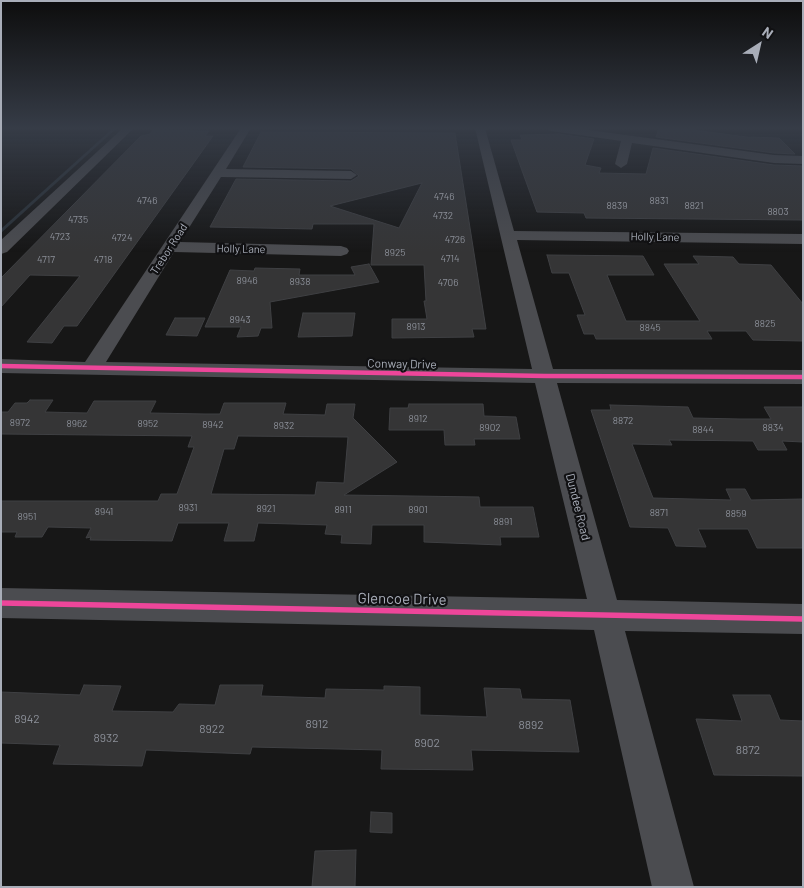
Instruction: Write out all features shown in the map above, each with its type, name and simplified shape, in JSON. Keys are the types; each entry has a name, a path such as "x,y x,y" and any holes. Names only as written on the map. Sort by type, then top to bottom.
{"street":[{"path":"1,249 85,169"},
{"name":"Trebor Road","path":"91,369 220,169"},
{"name":"Dundee Road","path":"491,169 606,616 673,887"},
{"path":"218,173 352,175"},
{"name":"Holly Lane","path":"508,236 803,239"},
{"name":"Holly Lane","path":"171,247 341,251"},
{"name":"Conway Drive","path":"1,366 545,376 803,376"},
{"name":"Glencoe Drive","path":"1,603 606,616 803,618"}],"building":[{"path":"108,169 189,169 77,326 64,326 52,343 27,342 80,276 30,275 1,307 1,278"},
{"path":"352,169 461,169 486,329 472,329 474,337 392,338 392,319 427,319 424,301 426,301 424,265 371,265 374,224 313,224 312,229 210,227 236,179 351,181 359,176","holes":["422,183 399,228 330,206"]},
{"path":"522,169 600,169 599,173 646,174 647,169 803,169 803,220 586,218 584,213 537,212"},
{"path":"547,255 643,256 654,275 607,275 626,321 700,321 664,264 699,264 693,256 733,257 739,264 771,265 803,304 803,341 753,340 746,331 707,331 712,339 596,339 594,334 584,334 577,315 585,315 569,273 552,273"},
{"path":"369,264 379,282 270,302 272,328 261,328 258,336 237,337 241,327 205,327 230,270 254,271 255,268 300,269 299,275 355,275 351,267"},
{"path":"303,313 355,313 352,336 298,337"},
{"path":"175,318 205,318 197,336 166,335"},
{"path":"30,400 53,400 45,412 87,413 94,401 156,401 150,413 220,414 224,403 286,403 283,414 325,415 327,404 355,404 353,418 397,462 344,495 479,497 480,507 533,507 539,537 500,537 501,545 424,542 424,525 372,525 371,544 341,543 342,535 325,534 327,525 258,523 254,541 224,541 229,523 178,523 172,541 90,540 91,537 86,538 91,528 48,527 42,537 15,537 17,532 1,532 1,501 158,501 161,494 177,494 194,447 188,447 192,436 1,434 1,412 8,412 15,403 27,403","holes":["238,436 348,437 344,483 317,482 315,495 211,494 224,449 234,449"]},
{"path":"409,404 483,404 484,416 516,417 520,439 474,439 475,445 445,445 444,430 389,430 390,408 408,408"},
{"path":"610,405 688,407 693,418 740,419 771,419 764,407 803,407 803,442 782,441 787,450 758,450 753,441 669,440 672,445 632,444 653,498 731,500 726,489 745,489 751,500 803,499 803,548 757,548 748,529 698,529 706,547 676,546 668,528 630,527 591,410 611,410"},
{"path":"84,685 121,686 112,711 173,712 179,704 215,705 220,685 263,685 261,696 325,698 326,689 384,690 384,686 420,687 420,715 487,717 484,688 520,689 522,699 570,700 579,752 471,750 473,770 381,769 382,750 252,747 250,754 146,750 142,766 53,764 60,745 1,743 1,692 80,695"},
{"path":"733,695 770,695 780,720 803,721 803,776 714,775 696,719 742,721"},
{"path":"371,812 392,813 392,833 370,832"},
{"path":"356,850 355,887 312,887 315,851"}],"waterway":[{"path":"1,232 70,169"}],"cycle path":[{"path":"1,366 545,376 803,377"},
{"path":"1,603 803,619"}]}
